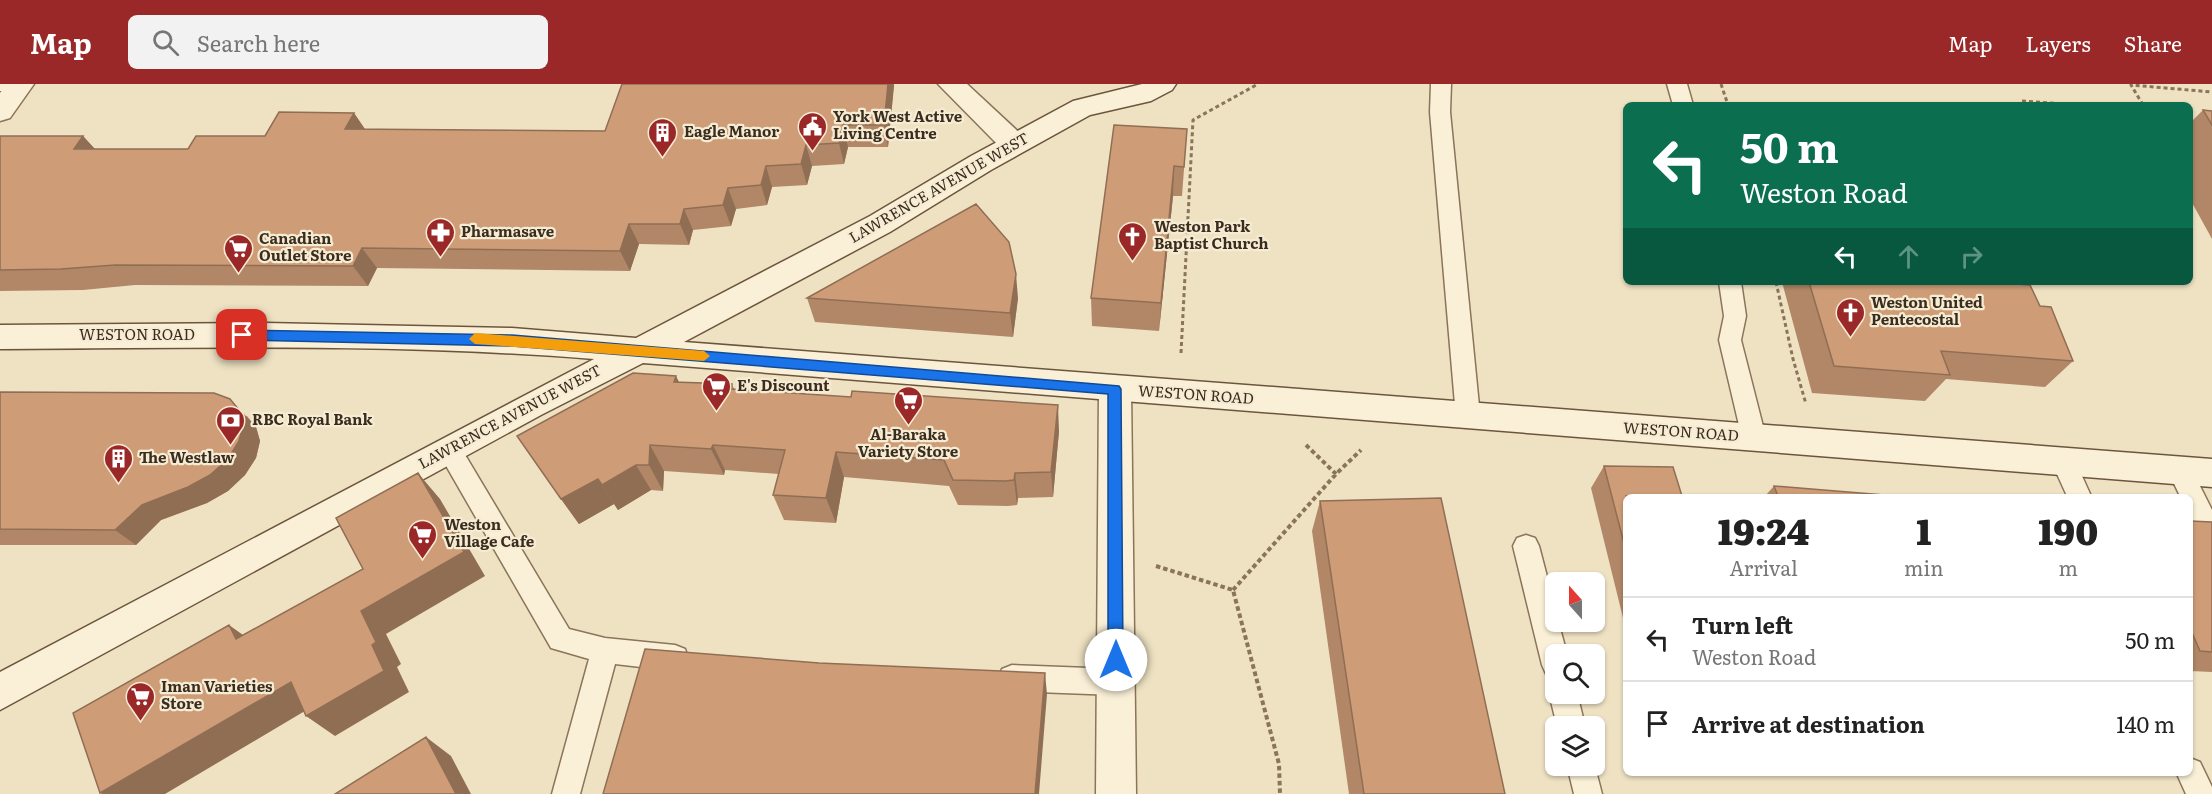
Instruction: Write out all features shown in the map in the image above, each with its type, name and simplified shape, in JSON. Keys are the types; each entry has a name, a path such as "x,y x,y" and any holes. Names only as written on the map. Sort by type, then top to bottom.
{"main road":[{"path":"951,84 1014,144"},
{"name":"LAWRENCE AVENUE WEST","path":"1083,107 1103,84"},
{"name":"LAWRENCE AVENUE WEST","path":"0,692 449,450 880,224 1014,144 1083,107 1142,95 1163,84"},
{"path":"0,112 13,85"},
{"name":"WESTON ROAD","path":"0,337 382,336 512,340 1114,389 2196,472"},
{"path":"1114,389 1116,794"}],"lane":[{"path":"1441,84 1440,112 1468,416"},
{"path":"1677,84 1682,102"},
{"path":"1730,285 1735,316 1730,340 1754,438"},
{"path":"449,450 560,639 605,650 699,659"},
{"path":"2064,463 2078,494"},
{"path":"2196,472 2212,536"},
{"path":"1526,546 1551,644"},
{"path":"566,794 605,650"},
{"path":"988,676 1116,682"},
{"path":"1584,776 1588,794"}],"path":[{"path":"1181,353 1193,120 1258,84"},
{"path":"1721,84 1727,102"},
{"path":"2141,102 2131,85 2212,92"},
{"path":"2022,101 2036,102"},
{"path":"1777,285 1793,359 1817,442"},
{"path":"1306,445 1336,474"},
{"path":"1233,590 1336,474 1362,450"},
{"path":"1116,554 1233,590"},
{"path":"1233,590 1279,764 1280,794"}],"building":[{"path":"622,84 888,84 884,125 843,125 839,143 806,145 801,164 766,166 761,185 728,188 723,205 684,209 680,224 629,224 620,251 362,248 353,266 115,265 0,270 0,136 83,136 74,149 188,149 196,136 265,136 279,112 354,113 345,129 605,131"},
{"path":"2203,110 2212,111 2212,125"},
{"name":"Weston Park Baptist Church","path":"1114,125 1187,129 1184,167 1174,166 1161,303 1091,298"},
{"path":"976,204 1009,242 1016,274 1010,313 807,298"},
{"path":"1810,285 2030,285 2040,306 2051,307 2073,361 1941,351 1950,375 1834,366"},
{"path":"633,373 676,376 674,382 732,384 731,389 851,397 852,391 1058,405 1051,472 1015,473 1014,480 1005,481 953,480 944,460 836,452 826,498 773,495 785,450 713,445 711,449 650,445 649,465 636,465 602,485 598,479 561,499 517,436"},
{"name":"The Westlaw","path":"0,392 214,393 230,399 239,410 243,425 239,441 228,459 210,475 188,487 142,505 115,530 0,529"},
{"path":"1604,466 1673,467 1681,494 1623,494 1623,539"},
{"path":"418,473 464,552 361,611 376,642 372,645 384,671 306,716 291,682 100,793 73,713 229,625 236,639 363,569 336,518"},
{"path":"1774,486 1872,494 1777,494"},
{"path":"1441,498 1505,794 1364,794 1320,501"},
{"path":"2193,521 2212,522 2212,652 2200,651 2193,635"},
{"path":"645,649 819,663 1045,673 1035,794 603,794"},
{"path":"426,737 456,794 335,794"}],"slow traffic":[{"path":"475,339 704,356"}],"place":[{"name":"York West Active Living Centre","path":"812,152"},
{"name":"Eagle Manor","path":"663,158"},
{"name":"Pharmasave","path":"440,258"},
{"name":"Weston Park Baptist Church","path":"1133,262"},
{"name":"Canadian Outlet Store","path":"238,274"},
{"name":"Weston United Pentecostal","path":"1850,338"},
{"name":"E's Discount","path":"716,412"},
{"name":"Al-Baraka Variety Store","path":"908,426"},
{"name":"RBC Royal Bank","path":"231,446"},
{"name":"The Westlaw","path":"118,484"},
{"name":"Weston Village Cafe","path":"423,560"},
{"name":"Iman Varieties Store","path":"140,722"}],"route":[{"path":"242,335 512,340 1114,389 1116,660"}]}
